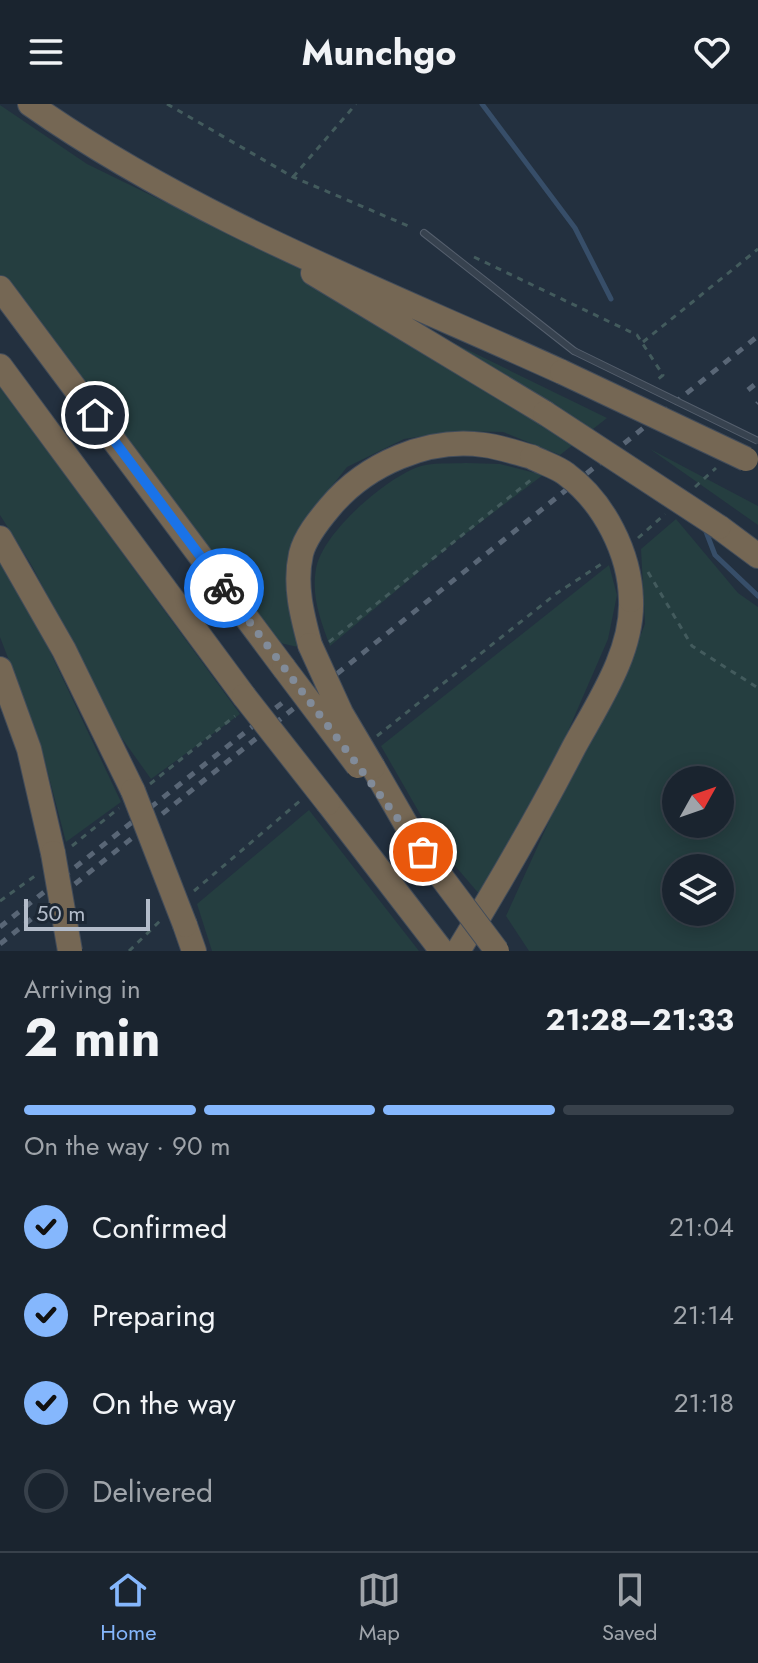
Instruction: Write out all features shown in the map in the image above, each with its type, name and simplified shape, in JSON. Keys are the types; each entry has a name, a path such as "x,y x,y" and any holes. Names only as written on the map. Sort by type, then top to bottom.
{"highway":[{"path":"30,104 136,173 205,208 568,361 747,456"},
{"path":"205,208 545,413 758,556"},
{"path":"0,288 284,668 369,771 415,841 497,951"},
{"path":"0,366 242,704 316,800 374,863 442,951"},
{"path":"369,771 341,713 298,590 301,551 317,522 344,490 381,466 424,447 483,444 536,466 566,474 601,511 618,540 631,582 632,615 621,653 600,699 522,847 458,951"},
{"path":"0,538 64,650 134,794 175,921 194,951"},
{"path":"0,669 29,749 54,858 70,951"}],"lane":[{"path":"424,233 568,361"}],"path":[{"path":"167,104 293,177 424,233"},
{"path":"293,177 356,104"},
{"path":"642,343 758,249"},
{"path":"467,253 637,335 663,375 651,385"},
{"path":"694,489 747,456"},
{"path":"319,644 536,466"},
{"path":"632,544 669,510"},
{"path":"372,741 557,593 607,560"},
{"path":"647,569 692,646 758,688"},
{"path":"0,901 242,704"},
{"path":"186,898 316,800"},
{"path":"129,951 175,921"}],"green space":[{"path":"0,105 87,164 607,418 560,455 503,432 456,431 404,439 347,467 301,525 287,563 288,596 298,647 280,643 259,621 0,277"},
{"path":"0,386 240,714 151,779 116,730 32,566 0,515"},
{"path":"650,449 758,506 758,525"},
{"path":"429,464 500,464 543,475 452,544 330,646 315,589 316,569 330,540 357,509 404,473"},
{"path":"676,519 738,593 758,607 758,951 529,951 506,916 562,793 615,699 645,624 641,549"},
{"path":"0,562 45,641 121,802 66,842 39,739 0,637"},
{"path":"609,565 617,595 608,639 565,738 480,895 439,847 381,746"},
{"path":"309,810 419,951 212,951 197,904"}],"waterway":[{"path":"482,104 575,228 611,299"},
{"path":"705,529 715,555 758,596"}],"railway":[{"path":"0,944 758,336"},
{"path":"748,390 758,382"},
{"path":"0,927 282,703"}],"way so far":[{"path":"224,588 423,852"}],"route":[{"path":"95,415 224,588"}]}
